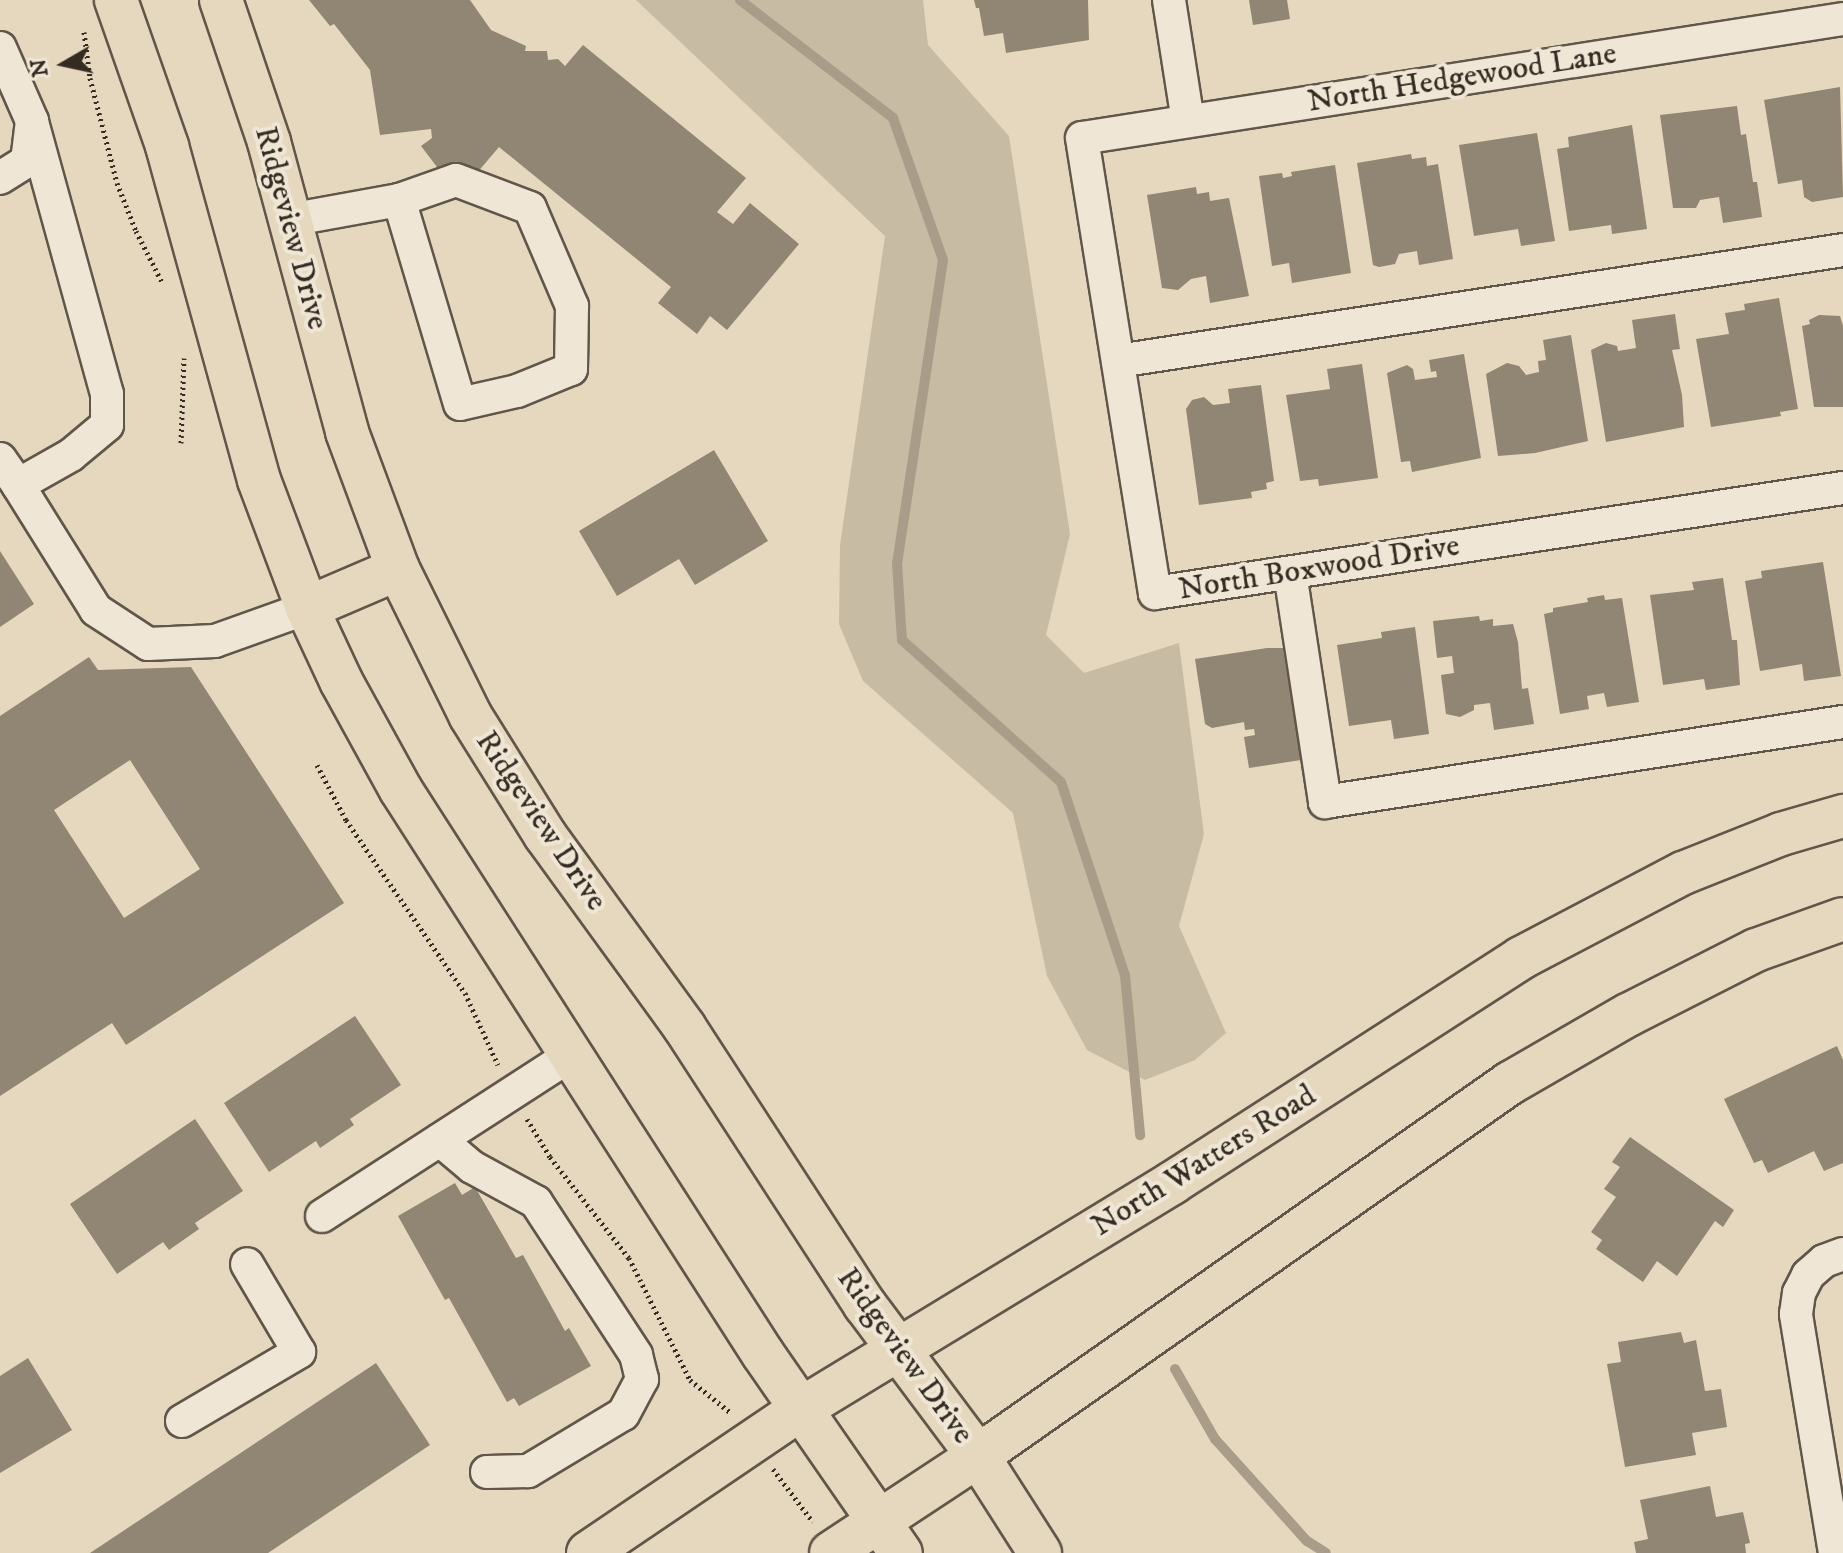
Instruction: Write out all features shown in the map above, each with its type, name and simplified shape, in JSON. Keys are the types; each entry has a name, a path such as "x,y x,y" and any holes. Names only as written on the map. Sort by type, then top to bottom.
{"main road":[{"name":"Ridgeview Drive","path":"221,0 269,142 347,432 398,569 470,715 510,781 685,1028 898,1352 978,1456 1040,1553"},
{"path":"99,10 167,146 259,480 307,608 385,764 799,1410 891,1537"},
{"path":"307,608 398,569"},
{"name":"North Watters Road","path":"588,1553 799,1410 1172,1183 1521,958 1683,873 1781,834 1843,816"},
{"path":"833,1552 891,1537 978,1456 1510,1083 1628,1015 1756,950 1843,919"}],"street":[{"path":"1169,0 1188,121"},
{"name":"North Hedgewood Lane","path":"1082,138 1843,19"},
{"path":"0,48 32,121 107,394 107,425 71,455 9,472 96,610 148,644 215,641 307,608"},
{"path":"0,178 27,161 32,121"},
{"name":"North Boxwood Drive","path":"1082,138 1155,593 1843,488"},
{"path":"289,220 399,200 456,180 530,208 572,306 571,369 517,391 460,404 399,200"},
{"path":"1118,361 1843,250"},
{"path":"1290,573 1325,802 1843,722"},
{"path":"322,1216 571,1055"},
{"path":"440,1140 472,1167 536,1202 636,1355 642,1379 623,1414 555,1455 528,1471 487,1472"},
{"path":"1835,1553 1796,1314 1801,1288 1808,1275 1824,1261 1843,1254"},
{"path":"182,1421 299,1352 247,1264"}],"path":[{"path":"99,10 94,93 117,183 136,231 170,296"},
{"path":"181,443 185,348"},
{"path":"716,1399 728,1408 833,1552"}],"shaded area":[{"path":"636,0 923,0 928,45 1009,136 1070,534 1046,635 1084,673 1179,643 1204,834 1179,926 1226,1033 1195,1060 1145,1080 1087,1050 1047,976 1013,813 863,681 839,624 840,545 885,236"}],"building":[{"path":"309,0 470,0 491,30 526,46 525,51 547,51 548,60 558,59 565,66 583,45 746,178 717,212 733,224 750,203 799,244 727,330 710,316 697,334 658,303 671,287 499,147 476,174 440,171 421,146 432,138 431,129 380,135 370,70 334,24 330,26"},
{"path":"974,0 1088,0 1089,40 1006,53 1003,33 984,36 979,8 976,8"},
{"path":"1249,0 1287,0 1290,19 1253,25"},
{"path":"1840,87 1843,197 1812,202 1804,197 1802,180 1778,184 1764,100"},
{"path":"1737,106 1741,135 1746,134 1753,182 1757,182 1762,217 1723,223 1719,197 1700,200 1696,208 1673,208 1660,115"},
{"path":"1632,125 1647,229 1612,234 1611,225 1569,231 1557,149 1569,147 1568,137"},
{"path":"1537,133 1555,241 1521,246 1518,229 1474,236 1459,145"},
{"path":"1411,154 1412,159 1426,157 1427,166 1438,164 1453,259 1419,265 1417,251 1399,254 1395,264 1379,267 1373,265 1357,163"},
{"path":"1335,165 1351,273 1292,283 1289,263 1272,266 1259,176 1282,173 1283,178 1292,176 1291,172"},
{"path":"1196,187 1197,194 1209,192 1210,201 1229,198 1249,296 1210,303 1206,276 1191,279 1178,290 1162,288 1147,195"},
{"path":"1779,298 1798,409 1780,412 1781,416 1711,427 1696,339 1729,334 1725,313 1745,310 1744,304"},
{"path":"1675,314 1680,349 1672,350 1682,395 1684,427 1606,442 1591,350 1606,343 1617,346 1618,351 1636,348 1632,320"},
{"path":"1819,315 1840,316 1843,326 1843,407 1814,407 1802,326 1810,324 1809,320"},
{"path":"1571,335 1588,441 1535,453 1498,456 1486,374 1507,363 1519,366 1526,375 1539,372 1538,361 1546,360 1543,340"},
{"path":"1464,354 1481,458 1412,472 1410,461 1401,462 1387,373 1407,365 1413,369 1415,380 1437,377 1436,371 1431,372 1429,360"},
{"path":"1362,364 1378,478 1319,486 1318,479 1300,481 1286,395 1330,389 1327,369"},
{"path":"1261,385 1274,481 1266,483 1267,489 1251,492 1252,498 1199,505 1186,409 1192,400 1204,397 1213,405 1230,403 1228,389"},
{"path":"714,450 768,541 695,585 679,559 617,596 579,531"},
{"path":"0,551 34,604 0,627"},
{"path":"1823,562 1841,676 1804,681 1802,664 1760,671 1745,581 1762,578 1761,571"},
{"path":"1723,578 1732,640 1737,640 1740,685 1706,690 1704,679 1663,685 1650,595 1694,590 1692,582"},
{"path":"1604,595 1605,600 1622,598 1639,702 1607,707 1604,693 1587,696 1589,709 1560,714 1544,614 1553,612 1553,608 1588,602 1587,598"},
{"path":"1479,616 1480,621 1493,619 1493,626 1513,624 1518,642 1522,689 1528,688 1534,724 1494,730 1490,703 1474,705 1474,710 1460,717 1446,714 1441,675 1454,673 1452,656 1437,658 1433,621"},
{"path":"1415,627 1429,734 1394,739 1391,720 1349,726 1337,645 1382,638 1381,632"},
{"path":"1283,648 1301,760 1249,768 1244,737 1255,735 1254,729 1245,730 1244,722 1212,728 1205,724 1195,659"},
{"path":"89,657 98,670 191,667 344,903 126,1045 112,1023 0,1096 0,716","holes":["130,760 200,869 124,918 54,810"]},
{"path":"355,1016 401,1085 350,1119 354,1125 320,1148 316,1141 269,1172 224,1103"},
{"path":"1837,1046 1843,1060 1843,1163 1824,1171 1814,1151 1768,1173 1762,1160 1754,1163 1724,1099"},
{"path":"195,1119 243,1191 195,1223 199,1229 169,1250 163,1242 117,1274 70,1204"},
{"path":"1630,1137 1734,1210 1723,1227 1715,1221 1677,1276 1657,1261 1643,1282 1596,1249 1602,1240 1591,1232 1616,1197 1604,1189 1620,1167 1612,1162"},
{"path":"455,1183 462,1195 475,1187 516,1258 523,1255 565,1331 569,1328 591,1366 519,1406 514,1398 507,1402 449,1298 445,1300 398,1216"},
{"path":"1681,1332 1684,1343 1696,1340 1705,1391 1721,1389 1727,1427 1692,1433 1696,1455 1625,1467 1607,1364 1621,1362 1618,1342"},
{"path":"28,1358 72,1430 0,1473 0,1376"},
{"path":"376,1363 430,1445 268,1553 90,1553"},
{"path":"1710,1486 1716,1517 1743,1512 1750,1543 1745,1544 1746,1553 1636,1553 1634,1542 1648,1539 1640,1500"}],"waterway":[{"path":"740,0 893,118 943,260 897,563 902,640 1061,782 1125,975 1140,1135"},
{"path":"1175,1369 1215,1439 1307,1541 1326,1553"}]}
